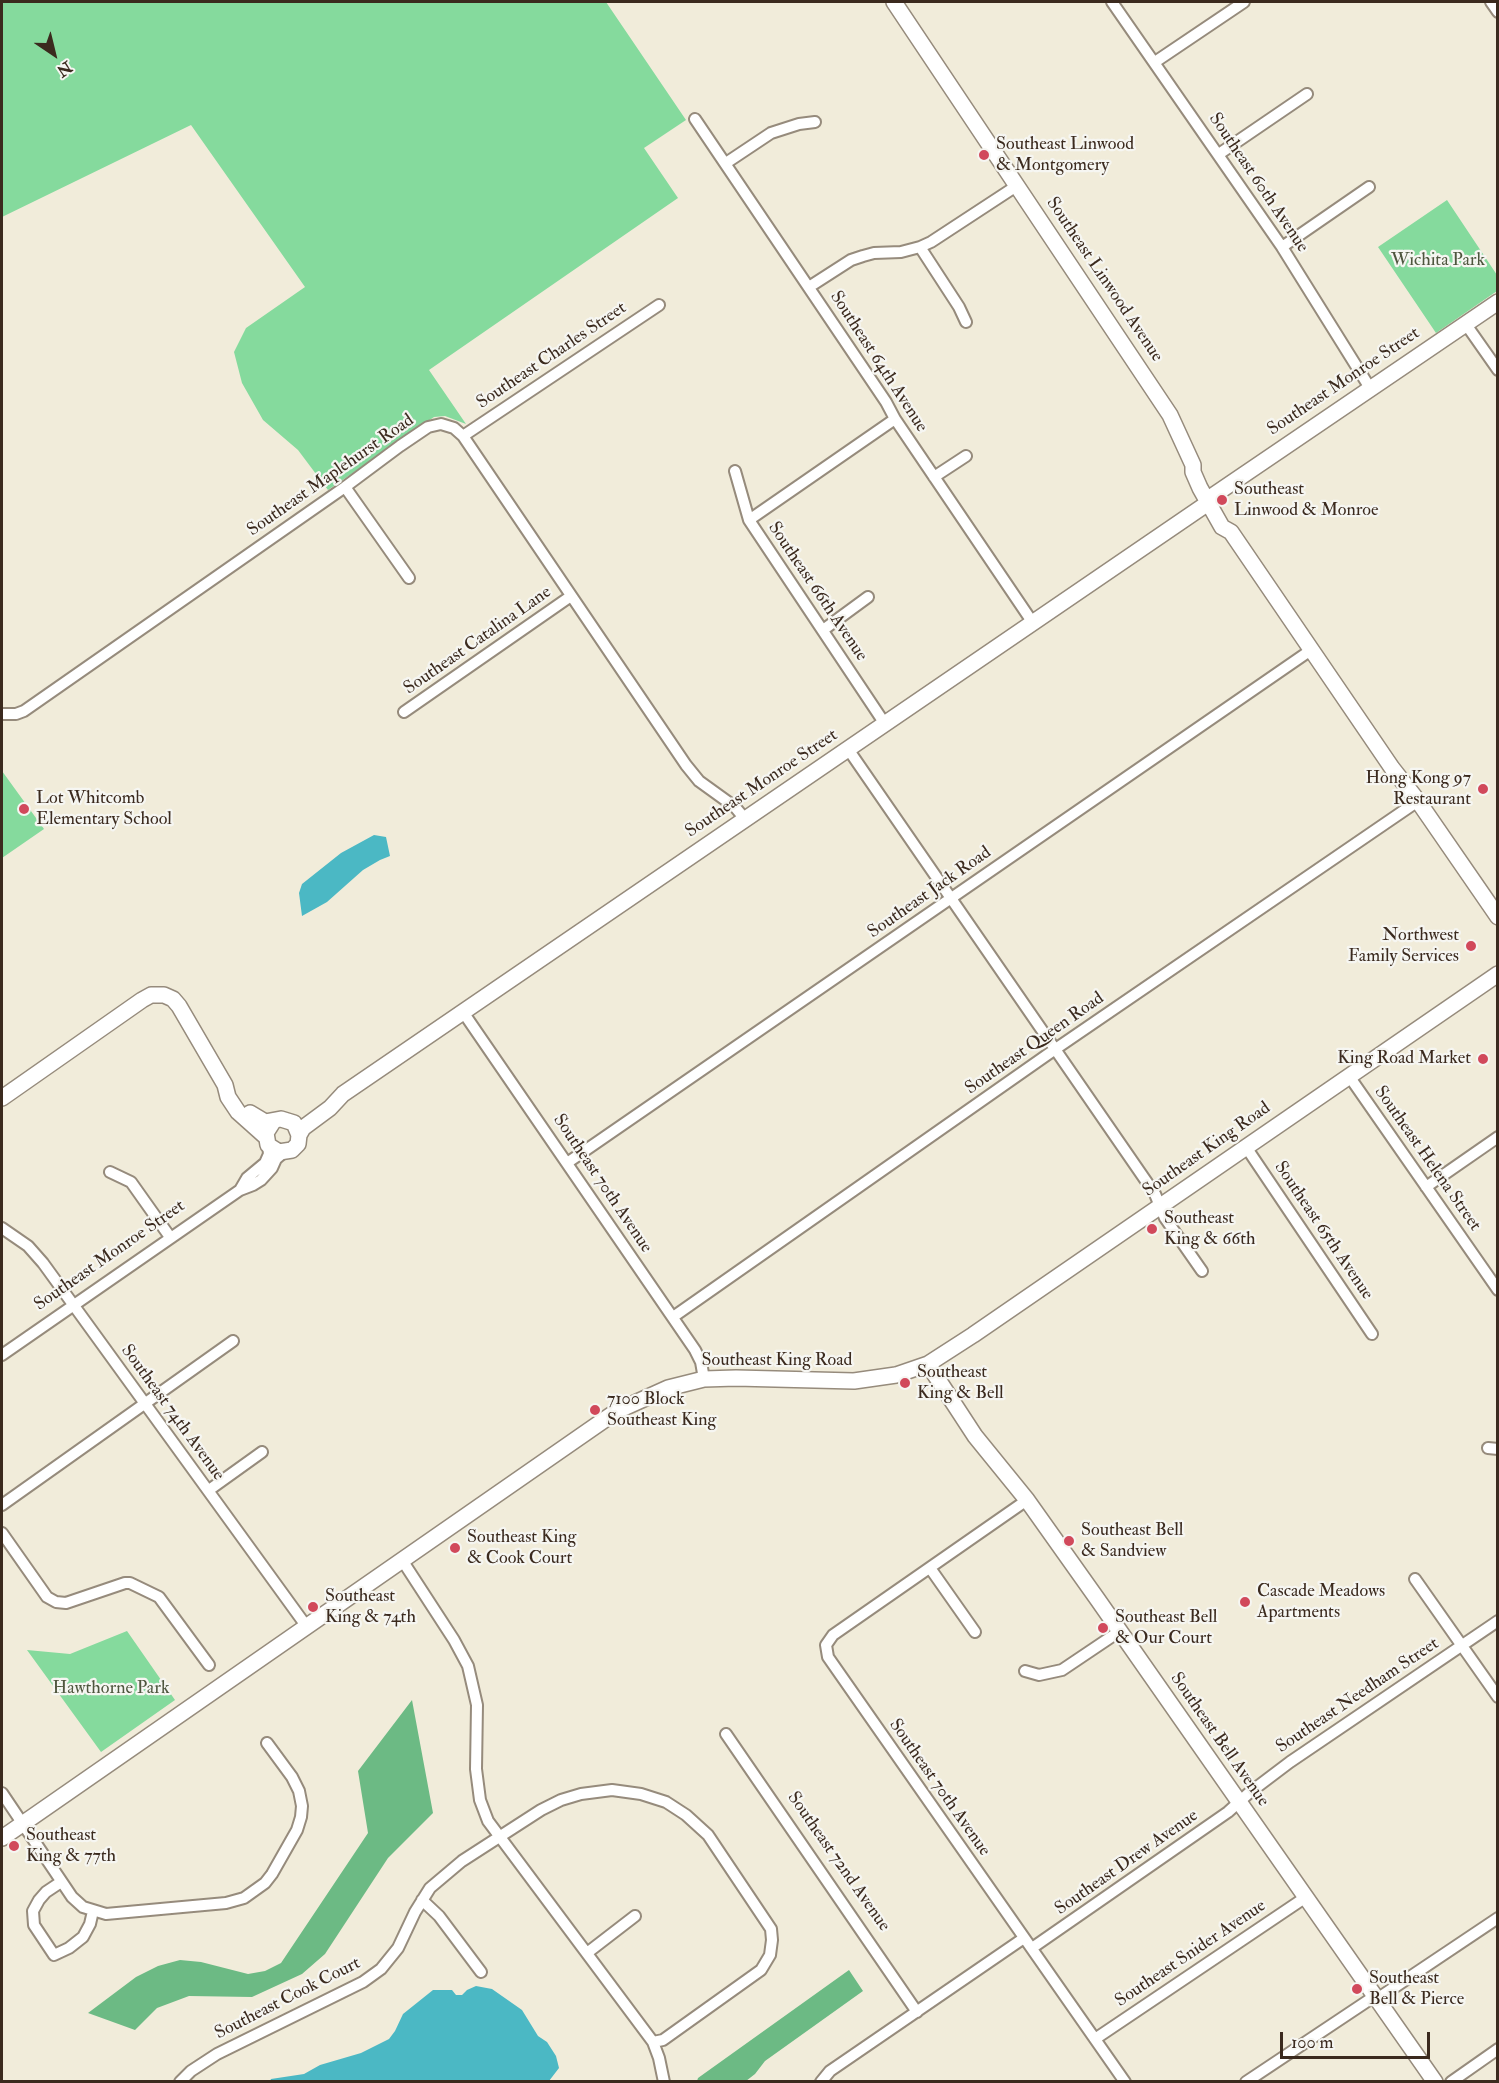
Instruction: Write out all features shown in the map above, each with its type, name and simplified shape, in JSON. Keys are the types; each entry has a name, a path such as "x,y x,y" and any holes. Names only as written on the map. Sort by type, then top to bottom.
{"street":[{"name":"Southeast Linwood Avenue","path":"894,2 1170,415 1193,465 1193,472 1211,499 1222,527 1230,532 1497,917"},
{"name":"Southeast 60th Avenue","path":"1112,2 1282,247 1371,388"},
{"path":"1155,62 1244,2"},
{"path":"1491,2 1497,12"},
{"path":"1219,154 1307,94"},
{"name":"Southeast 64th Avenue","path":"695,119 1032,623"},
{"path":"726,164 771,133 799,124 815,122"},
{"path":"809,287 851,260 874,253 901,252 920,247 940,237 1018,185"},
{"path":"1282,247 1368,187"},
{"path":"920,247 959,307 966,322"},
{"name":"Southeast Monroe Street","path":"290,1121 298,1119 325,1101 338,1097 885,724 1497,302"},
{"name":"Southeast Charles Street","path":"463,436 659,305"},
{"path":"1465,323 1497,370"},
{"path":"749,520 895,419"},
{"name":"Southeast Maplehurst Road","path":"2,714 16,714 31,706 428,427 447,425 459,431 463,436"},
{"path":"463,436 686,765 699,782 735,807 745,819"},
{"path":"934,477 966,456"},
{"name":"Southeast 66th Avenue","path":"735,471 749,520 885,724"},
{"path":"345,487 409,578"},
{"name":"Southeast Catalina Lane","path":"404,712 571,596"},
{"path":"823,630 868,597"},
{"name":"Southeast Jack Road","path":"567,1163 1311,650"},
{"path":"848,749 1155,1194 1165,1218 1202,1271"},
{"name":"Southeast Queen Road","path":"673,1317 1054,1050 1418,801"},
{"name":"Southeast King Road","path":"2,1838 617,1411 668,1388 704,1379 854,1381 896,1375 928,1364 950,1352 1497,974"},
{"path":"2,1098 142,1000 151,995 164,994 179,1006 225,1085 228,1097 242,1117 275,1151 283,1153 295,1147 299,1135 297,1127 290,1121 282,1119 264,1122 252,1115 235,1092 225,1085"},
{"name":"Southeast 70th Avenue","path":"463,1012 673,1317 699,1357 704,1379"},
{"name":"Southeast Helena Street","path":"1349,1076 1426,1187 1493,1275 1497,1290"},
{"name":"Southeast Monroe Street","path":"299,1135 303,1128 330,1108 338,1097"},
{"path":"267,1141 267,1128 273,1122"},
{"path":"1426,1187 1497,1137"},
{"name":"Southeast Monroe Street","path":"240,1190 247,1178 265,1163 269,1154 267,1141"},
{"name":"Southeast 65th Avenue","path":"1246,1147 1372,1334"},
{"name":"Southeast Monroe Street","path":"2,1355 170,1237 240,1190 261,1180 283,1153"},
{"path":"110,1172 131,1182 170,1237"},
{"name":"Southeast 74th Avenue","path":"2,1228 32,1250 307,1627"},
{"path":"2,1504 233,1341"},
{"name":"Southeast Bell Avenue","path":"928,1364 975,1436 1027,1500 1435,2082"},
{"path":"209,1490 262,1452"},
{"path":"975,1632 930,1568 1027,1500"},
{"path":"2,1533 47,1597 56,1602 66,1602 126,1583 159,1597 209,1665"},
{"path":"402,1560 454,1640 468,1666 477,1705 476,1769 480,1800 488,1821 653,2042 664,2082"},
{"name":"Southeast 70th Avenue","path":"930,1568 833,1635 826,1645 828,1657 1125,2082"},
{"path":"1415,1579 1497,1697"},
{"name":"Southeast Needham Street","path":"1239,1802 1291,1761 1497,1621"},
{"path":"1025,1671 1040,1675 1062,1670 1119,1631"},
{"name":"Southeast 72nd Avenue","path":"726,1734 917,2012"},
{"path":"2,1793 72,1897 83,1907 106,1914 226,1903 243,1898 257,1890 272,1874 297,1830 301,1817 302,1806 299,1791 292,1777 267,1743"},
{"name":"Southeast Cook Court","path":"180,2082 191,2071 217,2054 363,1982 381,1969 398,1948 406,1928 430,1888 443,1876 499,1837 561,1800 581,1794 612,1790 641,1794 666,1802 686,1815 708,1835 771,1929 770,1955 761,1970 663,2040 653,2042"},
{"name":"Southeast Drew Avenue","path":"1032,1948 1228,1812 1239,1802"},
{"path":"62,1882 46,1892 33,1911 34,1925 54,1954 69,1948 83,1937 90,1924 93,1911"},
{"name":"Southeast Snider Avenue","path":"1095,2039 1306,1897"},
{"path":"422,1900 439,1916 481,1972"},
{"path":"587,1953 635,1916"},
{"path":"1246,2082 1497,1918"},
{"path":"821,2082 830,2071 1024,1938"},
{"path":"1450,2082 1497,2049"}],"green space":[{"path":"2,2 606,2 686,120 644,148 678,198 429,370 466,424 445,416 434,417 328,490 298,450 263,420 242,383 234,352 246,328 305,287 191,125 2,217"},
{"name":"Wichita Park","path":"1447,200 1497,275 1497,291 1436,333 1378,247"},
{"path":"2,771 44,829 2,858"},
{"name":"Hawthorne Park","path":"127,1631 175,1700 101,1752 27,1650 70,1654"},
{"path":"412,1700 433,1813 388,1858 325,1954 302,1974 252,1997 189,1996 157,2008 135,2030 88,2013 136,1977 158,1966 180,1960 201,1962 248,1974 265,1971 281,1963 368,1833 358,1771"},
{"path":"849,1970 863,1991 765,2061 746,2081 697,2081 698,2078"}],"water":[{"path":"374,835 386,837 390,856 363,870 327,902 302,916 299,893 302,884 341,853"},
{"path":"476,1986 492,1989 522,2010 538,2036 547,2042 556,2056 559,2068 549,2081 270,2081 304,2074 320,2065 361,2053 389,2039 403,2014 433,1990 452,1990 456,1995 462,1995"}],"place":[{"name":"Southeast Linwood & Montgomery","path":"984,155"},
{"name":"Southeast Linwood & Monroe","path":"1222,500"},
{"name":"Hong Kong 97 Restaurant","path":"1483,789"},
{"name":"Lot Whitcomb Elementary School","path":"24,809"},
{"name":"Northwest Family Services","path":"1471,946"},
{"name":"King Road Market","path":"1483,1059"},
{"name":"Southeast King & 66th","path":"1152,1229"},
{"name":"Southeast King & Bell","path":"905,1383"},
{"name":"7100 Block Southeast King","path":"595,1410"},
{"name":"Southeast Bell & Sandview","path":"1069,1541"},
{"name":"Southeast King & Cook Court","path":"455,1548"},
{"name":"Cascade Meadows Apartments","path":"1245,1602"},
{"name":"Southeast King & 74th","path":"313,1607"},
{"name":"Southeast Bell & Our Court","path":"1103,1628"},
{"name":"Southeast King & 77th","path":"14,1846"},
{"name":"Southeast Bell & Pierce","path":"1357,1989"}]}
